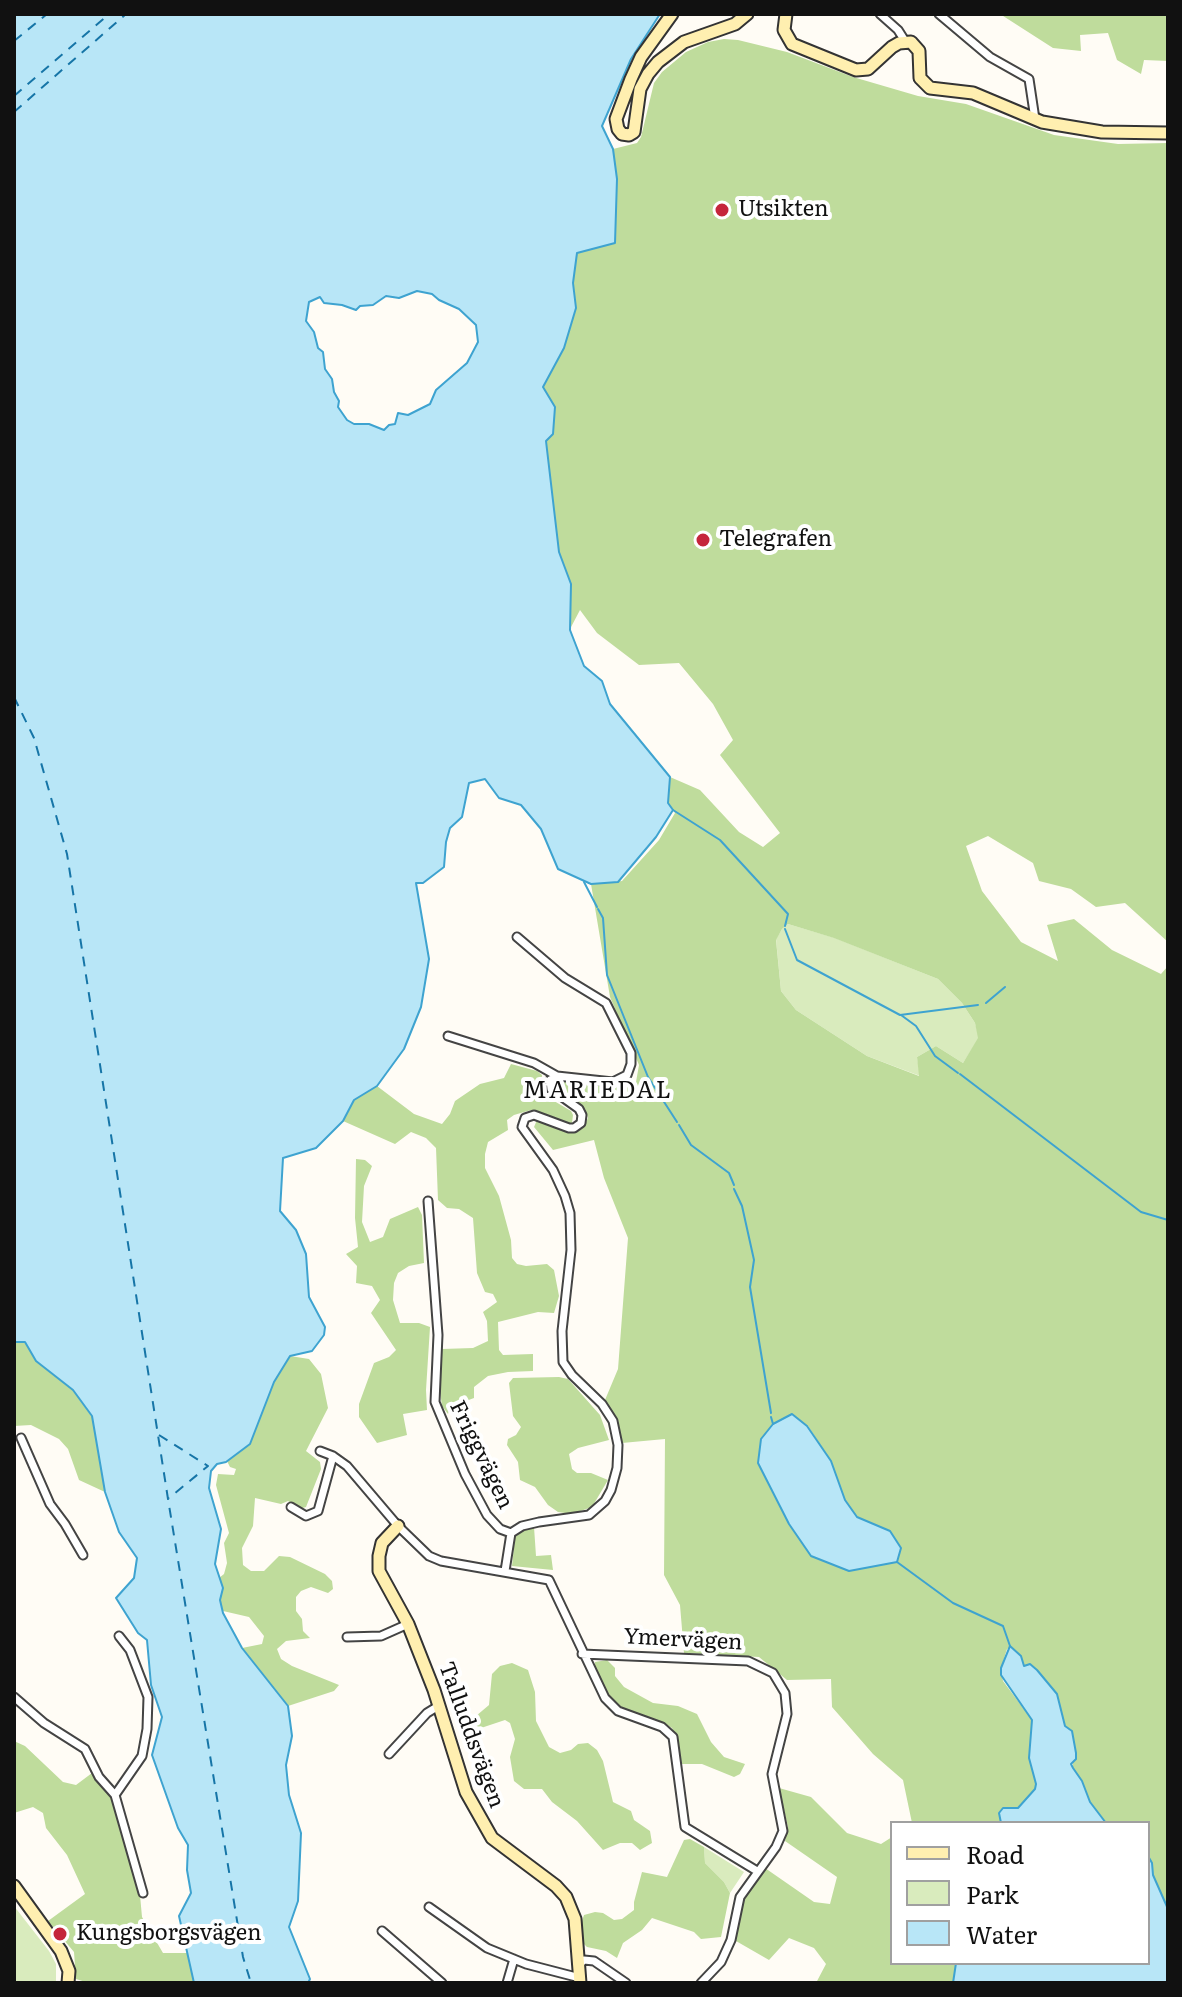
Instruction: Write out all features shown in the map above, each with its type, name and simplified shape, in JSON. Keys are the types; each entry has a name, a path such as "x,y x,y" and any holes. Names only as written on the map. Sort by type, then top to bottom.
{"street":[{"path":"672,14 641,57 625,95 616,122 620,132 626,136 634,132 640,89 658,62 684,42 735,24 747,14"},
{"path":"786,14 784,30 792,44 856,70 868,69 892,47 905,41 911,42 919,51 920,78 930,88 965,91 1035,119 1102,132 1168,133"},
{"path":"880,14 905,41"},
{"path":"939,14 990,57 1029,79 1035,119"},
{"path":"448,1036 534,1063 557,1076 620,1081 630,1070 631,1053 612,1012 602,999 565,978 517,937"},
{"path":"511,1533 530,1524 589,1515 605,1501 611,1490 618,1459 617,1436 610,1416 563,1362 562,1331 570,1264 570,1213 557,1177 522,1124 527,1117 534,1115 569,1128 581,1123 581,1111 551,1089 550,1080 557,1076"},
{"name":"Friggvägen","path":"428,1201 438,1335 434,1389 437,1408 487,1515 500,1529 511,1533 505,1571"},
{"path":"21,1438 50,1504 83,1555"},
{"path":"320,1451 347,1466 425,1554 435,1559 549,1580 582,1654 612,1706 626,1715 662,1727 673,1737 685,1827 757,1871"},
{"path":"291,1507 306,1516 318,1511 333,1456"},
{"name":"Talluddsvägen","path":"398,1526 384,1539 378,1564 381,1577 408,1624 440,1705 474,1810 492,1838 566,1897 575,1919 580,1981"},
{"path":"347,1637 381,1636 408,1624"},
{"path":"115,1795 142,1756 148,1720 148,1697 130,1650 119,1636"},
{"name":"Ymervägen","path":"582,1654 748,1661 766,1668 777,1678 785,1693 787,1714 772,1780 783,1831 776,1847 740,1897 726,1952 715,1971 701,1983"},
{"path":"14,1697 44,1723 85,1749 99,1777 115,1795 143,1893"},
{"path":"389,1754 427,1713 440,1705"},
{"path":"14,1886 61,1951 69,1971 68,1983"},
{"path":"429,1907 479,1943 514,1959 580,1981"},
{"path":"382,1931 440,1980"},
{"path":"507,1983 514,1959"},
{"path":"580,1964 584,1960 594,1961 626,1983"}],"green space":[{"path":"1000,14 1168,14 1168,61 1144,60 1141,74 1117,60 1108,33 1080,35 1081,51 1053,48"},
{"path":"738,40 787,52 853,77 918,96 966,104 1054,135 1118,144 1168,143 1168,942 1125,903 1096,907 1071,889 1039,881 1033,863 988,836 966,846 982,891 1021,942 1058,961 1047,925 1074,919 1112,950 1161,974 1168,966 1168,1909 1152,1875 1150,1821 1104,1821 1090,1802 1073,1768 1072,1731 1065,1726 1057,1694 1037,1670 1024,1667 1021,1656 1012,1647 1007,1649 1001,1668 1003,1681 1032,1720 1029,1758 1036,1784 1018,1808 1003,1808 999,1813 1001,1821 912,1821 903,1780 873,1754 832,1707 831,1679 787,1680 759,1657 684,1653 680,1605 664,1575 665,1439 622,1443 618,1420 605,1400 618,1369 628,1238 604,1178 594,1140 553,1150 534,1127 537,1120 571,1133 584,1126 588,1118 585,1109 557,1093 556,1085 562,1082 621,1085 636,1082 639,1065 610,997 591,884 622,881 659,840 675,813 668,803 670,777 700,790 739,832 763,847 780,833 720,755 733,740 713,704 679,663 639,665 597,633 580,610 570,629 571,584 559,552 546,441 553,433 555,407 543,387 564,348 576,308 573,283 577,253 617,179 613,149 637,143 654,83 686,52 708,42","holes":["788,924 834,938 938,979 962,1003 975,1023 978,1038 963,1063 936,1046 917,1057 919,1076 867,1056 796,1010 781,991 776,940","808,1426 831,1461 845,1500 857,1517 890,1531 901,1548 811,1556 789,1524 758,1463"]},
{"path":"788,924 835,938 938,979 962,1003 975,1023 979,1038 963,1063 936,1046 917,1057 920,1076 867,1056 796,1010 781,991 776,939"},
{"path":"511,1064 542,1075 544,1095 573,1115 572,1123 568,1124 531,1110 514,1115 507,1120 508,1130 488,1142 485,1154 485,1168 499,1196 511,1240 512,1258 517,1264 526,1266 547,1264 554,1270 559,1296 554,1313 538,1312 498,1322 499,1350 503,1355 533,1354 533,1371 488,1376 474,1387 474,1398 450,1407 448,1414 442,1406 439,1384 442,1349 473,1348 488,1341 487,1321 483,1312 497,1302 493,1294 485,1292 477,1273 473,1218 459,1209 447,1208 438,1200 436,1148 426,1138 411,1132 395,1144 343,1121 354,1100 377,1086 414,1114 442,1124 455,1101 480,1084 504,1078"},
{"path":"356,1159 365,1160 372,1166 364,1186 362,1222 370,1242 383,1237 390,1219 418,1207 422,1215 424,1263 409,1266 398,1273 393,1300 400,1323 419,1323 430,1327 427,1410 403,1414 407,1435 377,1443 359,1417 359,1404 374,1363 389,1357 396,1350 371,1313 380,1300 372,1286 356,1283 357,1266 346,1254 358,1247"},
{"path":"14,1342 25,1342 36,1361 73,1390 92,1417 105,1492 79,1480 68,1449 59,1439 31,1425 14,1426"},
{"path":"290,1356 309,1359 321,1374 328,1408 306,1451 320,1462 321,1469 306,1507 299,1509 288,1501 281,1504 255,1498 253,1526 242,1548 243,1565 251,1571 264,1571 279,1556 290,1557 325,1574 332,1581 333,1589 328,1593 311,1587 296,1597 296,1611 302,1619 303,1631 310,1638 286,1641 277,1649 281,1659 292,1666 339,1685 334,1691 288,1706 242,1648 262,1644 264,1636 249,1617 223,1611 220,1600 223,1588 219,1578 224,1574 227,1563 224,1543 229,1533 216,1485 218,1474 234,1475 236,1469 230,1467 227,1461 250,1444 274,1382"},
{"path":"513,1378 568,1379 600,1415 609,1440 578,1448 569,1454 572,1469 577,1473 591,1473 608,1480 592,1507 572,1514 558,1512 548,1505 535,1487 520,1480 518,1462 507,1445 508,1439 516,1435 521,1427 513,1416 509,1383"},
{"path":"534,1527 536,1556 551,1555 553,1570 512,1566 515,1537"},
{"path":"607,1660 615,1668 615,1676 624,1687 653,1703 678,1706 697,1714 711,1742 724,1757 745,1764 740,1774 734,1777 702,1764 681,1764 672,1728 627,1712 608,1695 595,1670 595,1662"},
{"path":"512,1663 528,1670 535,1692 536,1721 549,1747 560,1753 578,1744 588,1743 597,1750 603,1761 613,1802 631,1811 634,1820 650,1831 652,1843 640,1850 632,1843 620,1843 603,1850 542,1789 524,1789 514,1781 510,1757 515,1739 510,1723 505,1720 481,1728 475,1725 476,1716 489,1705 492,1674 500,1666"},
{"path":"14,1741 25,1746 63,1782 76,1785 92,1773 112,1796 140,1895 142,1917 163,1953 187,1953 194,1983 89,1983 76,1979 74,1952 48,1921 85,1894 67,1855 46,1828 43,1813 33,1807 14,1813"},
{"path":"779,1788 811,1797 847,1833 881,1844 890,1838 890,1965 956,1965 953,1983 816,1983 826,1964 814,1948 789,1938 769,1960 736,1941 743,1901 765,1868 814,1902 830,1904 837,1877 785,1841 788,1827"},
{"path":"690,1839 704,1847 705,1863 724,1882 730,1893 721,1937 701,1939 694,1932 652,1918 642,1930 623,1943 617,1958 606,1951 587,1947 582,1942 584,1915 595,1912 614,1920 622,1919 634,1910 642,1872 667,1877 684,1840"},
{"path":"704,1847 744,1872 730,1893 724,1882 705,1863"},
{"path":"14,1906 49,1951 56,1964 56,1983 14,1983"}],"water":[{"path":"14,14 660,14 631,59 602,126 613,149 617,179 615,243 577,253 573,283 576,308 564,348 543,387 555,407 553,434 546,441 559,552 571,584 570,630 584,666 602,681 610,704 670,777 668,803 673,810 656,837 618,882 591,884 558,869 541,829 521,805 499,798 485,779 469,783 462,817 450,828 444,867 423,883 416,883 429,959 421,1007 404,1049 377,1086 354,1100 343,1121 316,1148 283,1158 280,1211 296,1230 306,1254 309,1297 325,1327 324,1335 312,1351 290,1356 274,1382 250,1444 211,1471 209,1488 221,1529 215,1564 223,1588 220,1600 223,1613 242,1648 288,1706 292,1736 286,1765 289,1795 301,1833 298,1901 289,1927 310,1979 308,1983 194,1983 179,1916 191,1893 187,1870 188,1845 178,1828 152,1755 162,1717 151,1685 147,1640 138,1633 116,1598 134,1578 137,1558 119,1532 105,1492 92,1416 73,1390 36,1361 25,1342 14,1342","holes":["417,291 432,294 459,309 476,325 478,342 467,363 436,390 430,404 408,415 398,413 395,424 384,430 347,420 338,407 339,401 332,379 325,369 323,352 318,348 314,332 306,321 309,302 320,297 324,303 356,310 360,306 373,305 386,296 399,298"]},
{"path":"792,1414 807,1426 831,1461 845,1500 857,1517 890,1531 901,1548 897,1562 849,1571 811,1556 789,1524 758,1463 761,1439 773,1424"},
{"path":"1010,1646 1021,1656 1024,1666 1030,1664 1057,1694 1065,1726 1072,1731 1076,1759 1071,1764 1090,1802 1104,1821 1001,1821 999,1813 1003,1808 1018,1808 1036,1784 1029,1758 1032,1720 1001,1675"},
{"path":"1150,1860 1153,1875 1168,1909 1168,1983 953,1983 956,1965 1150,1965"}],"waterway":[{"path":"673,810 720,840 788,914 785,926"},
{"path":"584,882 597,907"},
{"path":"598,909 603,918 607,975 648,1077 677,1122"},
{"path":"785,929 797,960 900,1015 978,1005"},
{"path":"986,1003 1005,987"},
{"path":"901,1015 916,1026 935,1056 958,1073"},
{"path":"960,1074 1141,1212 1168,1220"},
{"path":"679,1125 691,1145 729,1173 734,1185"},
{"path":"734,1189 742,1206 754,1260 750,1287 771,1413"},
{"path":"771,1417 773,1424"},
{"path":"897,1562 953,1603 1003,1626 1010,1646"}],"ferry route":[{"path":"14,41 47,14"},
{"path":"14,96 109,14"},
{"path":"14,112 126,14"},
{"path":"14,697 34,738 67,854 168,1499 243,1957 251,1983"},
{"path":"159,1435 208,1466 169,1498"}],"place":[{"name":"Utsikten","path":"722,210"},
{"name":"Telegrafen","path":"703,540"},
{"name":"Kungsborgsvägen","path":"60,1934"}],"district":[{"name":"MARIEDAL","path":"598,1091"}]}
